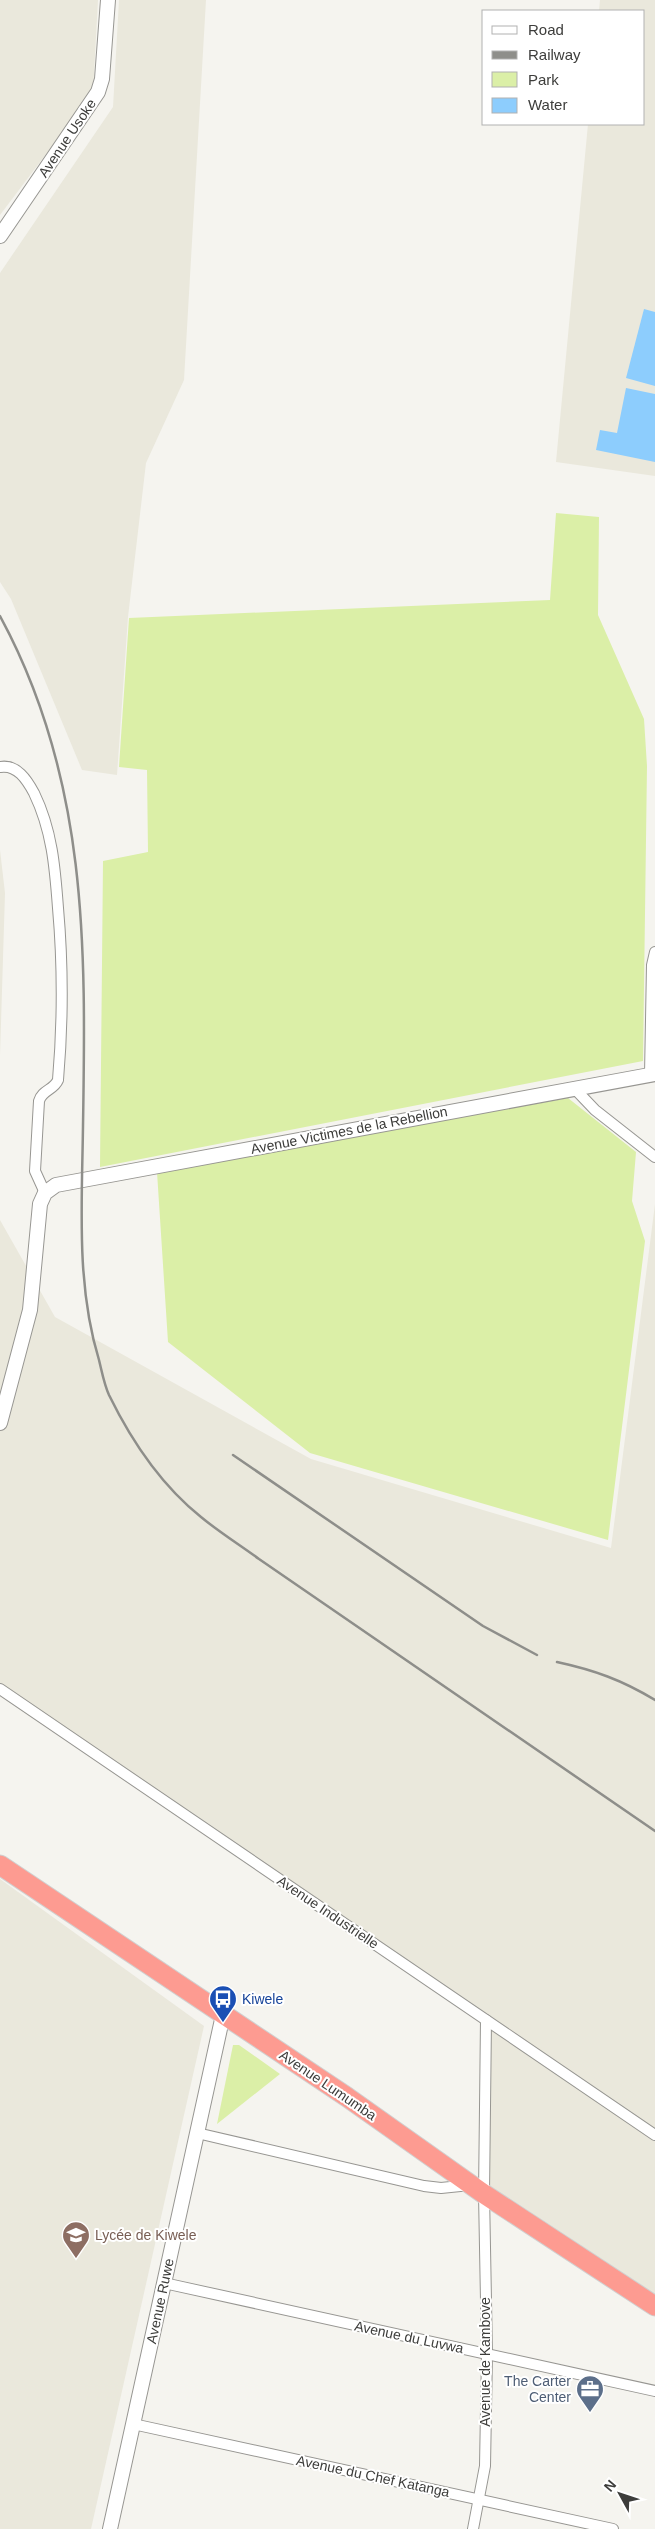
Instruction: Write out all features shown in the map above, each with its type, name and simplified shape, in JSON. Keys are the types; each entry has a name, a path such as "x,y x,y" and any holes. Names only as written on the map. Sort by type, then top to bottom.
{"highway":[{"name":"Avenue Lumumba","path":"0,1865 347,2097 477,2190 655,2306"}],"street":[{"name":"Avenue Usoke","path":"0,236 98,92 102,79 108,0"},
{"path":"0,767 5,766 18,771 30,787 46,822 55,864 63,981 58,1080 56,1086 43,1094 39,1101 35,1172 45,1193 39,1211 30,1310 0,1423"},
{"path":"652,1074 652,965 655,952"},
{"name":"Avenue Victimes de la Rebellion","path":"45,1193 56,1186 82,1179 652,1074"},
{"path":"574,1088 595,1110 655,1157"},
{"name":"Avenue Industrielle","path":"0,1689 655,2135"},
{"name":"Avenue Ruwe","path":"110,2529 223,2015"},
{"name":"Avenue de Kambove","path":"472,2529 485,2466 487,2354 477,2190 486,2020"},
{"path":"197,2133 424,2186 477,2190"},
{"name":"Avenue du Luvwa","path":"164,2283 655,2391"},
{"name":"Avenue du Chef Katanga","path":"133,2424 613,2529"}],"shaded area":[{"path":"0,0 98,0 93,92 0,215"},
{"path":"119,0 206,0 184,380 146,463 128,617 117,775 82,770 11,599 0,582 0,273 113,107"},
{"path":"600,0 655,0 655,476 556,462 588,125 645,125 645,10 599,10"},
{"path":"0,850 5,893 0,1056"},
{"path":"655,1204 655,2300 488,2186 485,2021 0,1696 0,1220 55,1317 311,1459 611,1548"},
{"name":"Lycée de Kiwele","path":"0,1879 204,2026 91,2529 0,2529"}],"green space":[{"path":"556,513 599,517 598,615 644,719 647,766 643,1061 100,1167 103,861 148,852 147,770 119,767 129,618 550,600"},
{"path":"568,1098 636,1152 632,1201 645,1241 608,1540 310,1453 168,1342 157,1172"},
{"path":"233,2045 239,2045 280,2074 217,2124"}],"water":[{"path":"644,309 655,312 655,386 626,378"},
{"path":"626,388 655,394 655,462 596,450 600,430 617,433"}],"railway":[{"path":"0,616 29,677 51,739 66,801 76,864 84,993 82,1215 84,1274 92,1332 106,1387 127,1429 160,1476 186,1504 208,1523 655,1831"},
{"path":"233,1455 483,1626 537,1655"},
{"path":"557,1662 608,1676 655,1700"}],"place":[{"name":"Kiwele","path":"223,2023"},
{"name":"Lycée de Kiwele","path":"76,2259"},
{"name":"The Carter Center","path":"590,2413"}]}
